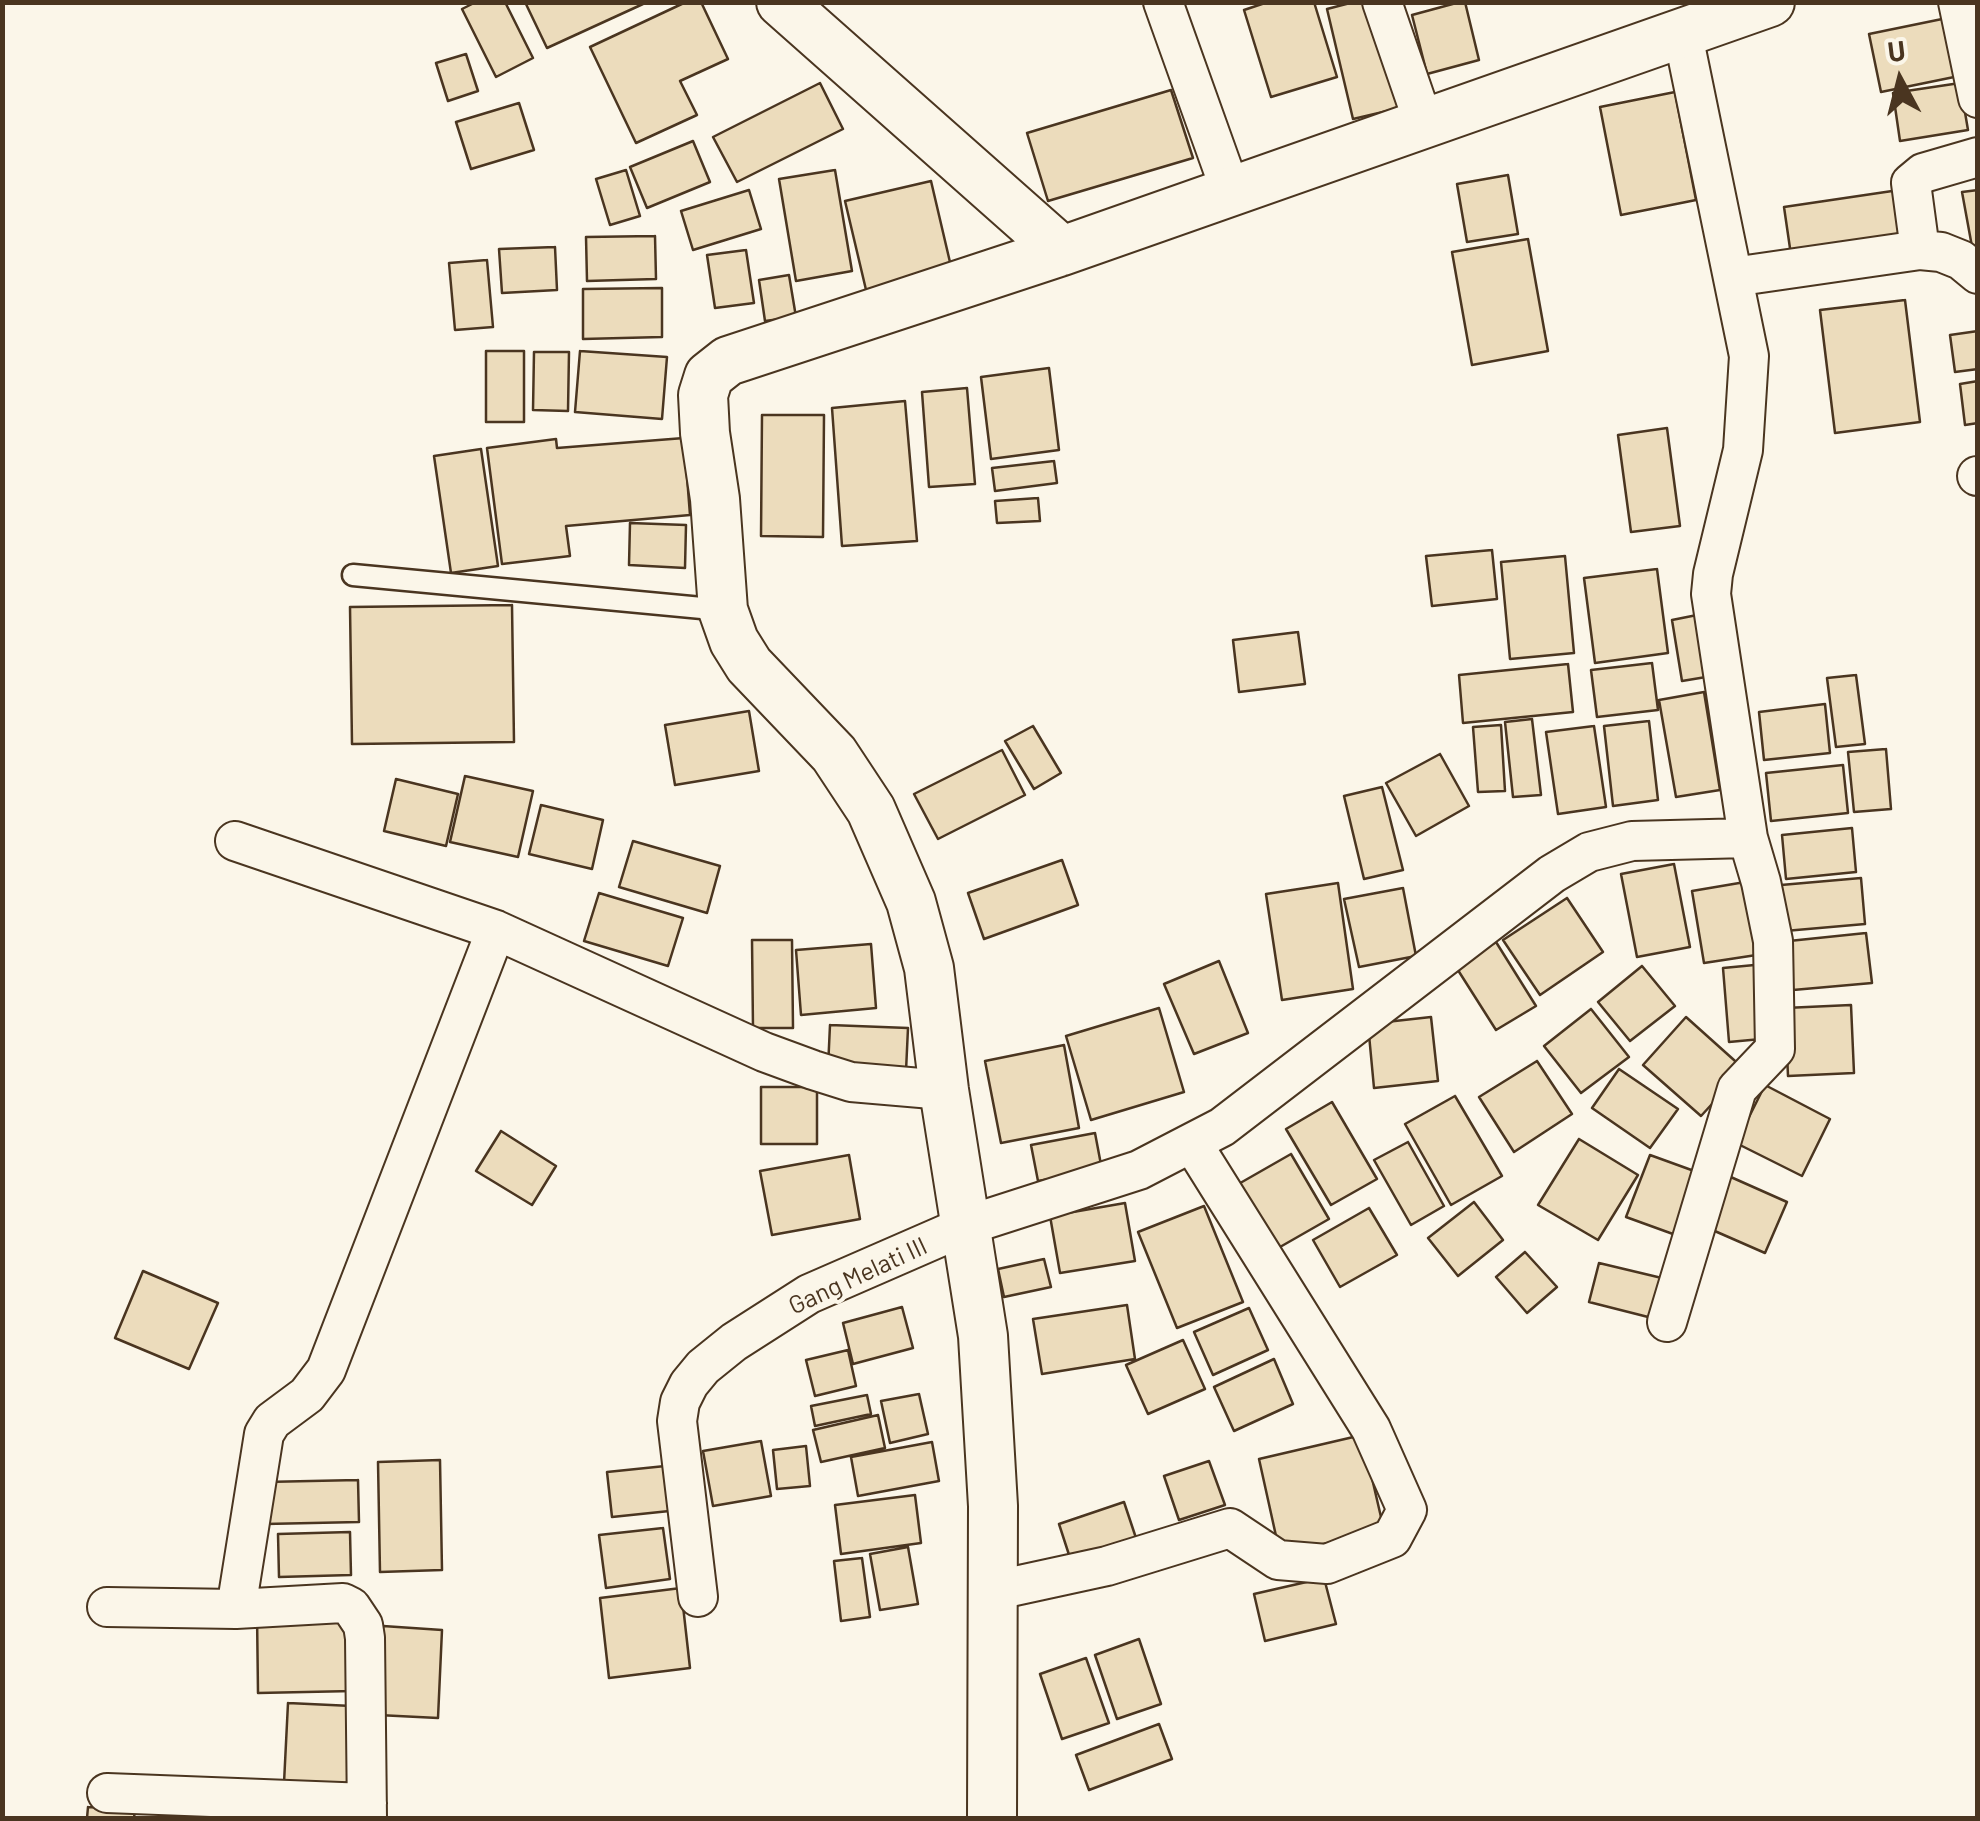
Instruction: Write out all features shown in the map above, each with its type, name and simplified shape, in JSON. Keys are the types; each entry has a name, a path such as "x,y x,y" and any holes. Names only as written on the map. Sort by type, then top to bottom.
{"street":[{"path":"782,2 1062,251"},
{"path":"1163,2 1232,192"},
{"path":"1382,2 1424,124"},
{"path":"1958,2 1978,98"},
{"path":"992,1818 993,1506 983,1336 944,1090 930,968 911,902 871,810 834,754 749,665 734,641 723,610 702,394 709,376 728,361 1062,251 1725,15 1732,276 1749,356 1743,450 1711,594 1748,838 1773,940 1775,1049 1737,1089 1667,1322"},
{"path":"1920,250 1911,182 1923,172 1978,156"},
{"path":"1732,276 1920,250 1962,260 1978,274"},
{"name":"Gang Melati III","path":"698,1597 677,1421 680,1402 689,1384 734,1342 809,1294 966,1226 1139,1170 1222,1127 1552,874 1588,852 1632,841 1748,838"},
{"path":"235,840 496,930 764,1052 813,1070 851,1082 944,1090"},
{"path":"236,1609 264,1434 272,1421 307,1395 326,1370 496,930"},
{"path":"992,1591 1107,1566 1230,1528 1278,1560 1327,1564 1392,1538 1407,1510 1371,1430 1192,1143"},
{"path":"106,1607 236,1609 343,1603 352,1607 363,1625 365,1638 367,1811 107,1793"}],"lane":[{"path":"353,574 723,610"}],"building":[{"path":"476,2 505,2 533,58 496,77 462,9"},
{"path":"525,2 642,2 643,4 547,48"},
{"path":"686,2 701,2 728,59 680,81 697,115 636,143 590,47"},
{"path":"1268,2 1314,2 1337,77 1271,97 1244,10"},
{"path":"1374,2 1400,108 1353,119 1327,9"},
{"path":"1465,2 1479,60 1427,74 1412,15"},
{"path":"1947,18 1959,76 1881,92 1869,34"},
{"path":"466,54 478,91 448,101 436,63"},
{"path":"820,83 843,129 737,182 713,137"},
{"path":"1960,83 1968,130 1900,141 1893,93"},
{"path":"1171,90 1193,158 1048,201 1027,133"},
{"path":"1675,92 1696,200 1621,215 1600,107"},
{"path":"519,103 534,150 471,169 456,122"},
{"path":"693,141 710,182 647,208 630,167"},
{"path":"626,170 640,216 610,225 596,179"},
{"path":"835,170 852,271 796,281 779,179"},
{"path":"1508,175 1518,234 1467,242 1457,184"},
{"path":"931,181 953,275 867,294 845,201"},
{"path":"749,190 761,229 693,250 681,211"},
{"path":"1899,190 1907,245 1792,262 1784,207"},
{"path":"1978,190 1977,274 1962,192"},
{"path":"655,236 656,279 587,281 586,237"},
{"path":"1528,239 1548,351 1472,365 1452,252"},
{"path":"555,247 557,290 502,293 499,249"},
{"path":"746,250 754,303 715,308 707,255"},
{"path":"487,260 493,327 455,330 449,263"},
{"path":"789,275 796,317 765,321 759,280"},
{"path":"662,288 662,337 583,339 583,289"},
{"path":"1905,300 1920,422 1835,433 1820,310"},
{"path":"1978,331 1978,369 1955,372 1950,335"},
{"path":"486,351 524,351 524,422 486,422"},
{"path":"580,351 667,357 662,419 575,412"},
{"path":"534,352 569,352 568,411 533,410"},
{"path":"1049,368 1059,450 991,459 981,377"},
{"path":"1978,381 1978,423 1965,425 1960,384"},
{"path":"967,388 975,484 929,487 922,392"},
{"path":"905,401 917,541 842,546 832,408"},
{"path":"762,415 824,415 823,537 761,536"},
{"path":"1667,428 1680,526 1631,532 1618,435"},
{"path":"684,438 690,515 566,526 570,556 502,564 487,448 556,439 557,448"},
{"path":"481,449 498,566 451,573 434,456"},
{"path":"1054,461 1057,483 995,491 992,468"},
{"path":"1038,498 1040,521 997,523 995,501"},
{"path":"630,523 686,525 685,568 629,565"},
{"path":"1492,550 1497,599 1432,606 1426,556"},
{"path":"1565,556 1574,653 1510,659 1501,562"},
{"path":"1657,569 1668,653 1595,663 1584,578"},
{"path":"512,605 514,742 352,744 350,607"},
{"path":"1702,614 1712,676 1682,681 1672,620"},
{"path":"1298,632 1305,684 1239,692 1233,640"},
{"path":"1652,663 1658,710 1597,717 1591,670"},
{"path":"1568,664 1573,712 1463,723 1459,675"},
{"path":"1856,675 1865,744 1836,747 1827,678"},
{"path":"1704,692 1720,790 1676,797 1659,700"},
{"path":"1825,704 1830,753 1764,760 1759,712"},
{"path":"749,711 759,771 675,785 665,725"},
{"path":"1532,719 1541,795 1513,797 1505,722"},
{"path":"1649,721 1658,800 1613,806 1604,726"},
{"path":"1501,725 1505,791 1478,792 1473,727"},
{"path":"1033,726 1061,773 1034,789 1005,741"},
{"path":"1594,726 1606,807 1558,814 1546,732"},
{"path":"1886,749 1891,809 1854,812 1848,752"},
{"path":"1002,750 1025,795 938,839 914,794"},
{"path":"1440,754 1469,806 1416,836 1386,783"},
{"path":"1843,765 1848,813 1771,821 1766,773"},
{"path":"465,776 533,791 518,857 450,842"},
{"path":"396,779 458,794 446,846 384,831"},
{"path":"1382,787 1403,870 1364,879 1344,796"},
{"path":"541,805 603,820 592,869 529,854"},
{"path":"1852,828 1856,872 1786,879 1782,835"},
{"path":"633,841 720,866 707,913 619,887"},
{"path":"1062,860 1078,905 984,939 968,893"},
{"path":"1674,864 1690,947 1637,957 1621,874"},
{"path":"1861,878 1865,924 1785,931 1781,885"},
{"path":"1751,881 1763,954 1704,963 1692,891"},
{"path":"1338,883 1353,989 1282,1000 1266,894"},
{"path":"1403,888 1416,956 1359,967 1344,899"},
{"path":"599,893 683,918 668,966 584,941"},
{"path":"1567,898 1603,952 1540,995 1503,940"},
{"path":"1866,933 1872,983 1793,990 1789,941"},
{"path":"752,940 792,940 793,1028 753,1028"},
{"path":"1496,942 1536,1006 1496,1030 1456,967"},
{"path":"871,944 876,1008 801,1015 796,950"},
{"path":"1219,961 1248,1033 1194,1054 1164,984"},
{"path":"1765,964 1772,1038 1729,1042 1723,968"},
{"path":"1642,966 1675,1006 1630,1041 1598,1002"},
{"path":"1851,1005 1854,1073 1788,1076 1785,1008"},
{"path":"1159,1008 1184,1092 1091,1120 1066,1036"},
{"path":"1591,1009 1629,1057 1581,1093 1544,1046"},
{"path":"1431,1017 1438,1081 1374,1088 1368,1024"},
{"path":"1686,1017 1744,1069 1701,1116 1643,1065"},
{"path":"830,1025 908,1028 906,1071 828,1068"},
{"path":"1064,1045 1079,1128 1001,1143 985,1061"},
{"path":"1537,1061 1572,1114 1514,1152 1479,1097"},
{"path":"1619,1069 1678,1109 1650,1148 1592,1108"},
{"path":"1765,1085 1830,1119 1802,1176 1736,1143"},
{"path":"761,1087 817,1087 817,1144 761,1144"},
{"path":"1455,1096 1502,1176 1451,1205 1405,1124"},
{"path":"1332,1102 1377,1179 1331,1205 1286,1129"},
{"path":"501,1131 556,1166 532,1205 476,1171"},
{"path":"1095,1133 1102,1170 1038,1181 1031,1145"},
{"path":"1579,1139 1638,1175 1598,1240 1538,1205"},
{"path":"1408,1142 1444,1206 1411,1225 1374,1160"},
{"path":"1291,1154 1329,1219 1273,1251 1235,1186"},
{"path":"849,1155 860,1219 772,1235 760,1171"},
{"path":"1650,1155 1708,1176 1684,1238 1626,1217"},
{"path":"1724,1174 1787,1202 1765,1253 1701,1225"},
{"path":"1474,1202 1503,1240 1458,1276 1428,1238"},
{"path":"1125,1203 1135,1261 1060,1273 1050,1216"},
{"path":"1204,1206 1243,1302 1177,1328 1138,1232"},
{"path":"1369,1208 1397,1255 1340,1287 1313,1240"},
{"path":"1525,1252 1557,1287 1527,1313 1496,1277"},
{"path":"1044,1259 1051,1287 1004,1297 998,1269"},
{"path":"1599,1263 1666,1279 1656,1319 1589,1302"},
{"path":"143,1271 218,1303 189,1369 115,1338"},
{"path":"1127,1305 1135,1359 1042,1374 1033,1319"},
{"path":"902,1307 913,1348 853,1364 843,1323"},
{"path":"1249,1308 1268,1350 1213,1375 1194,1332"},
{"path":"1183,1340 1205,1389 1148,1414 1126,1365"},
{"path":"848,1350 856,1386 815,1396 806,1360"},
{"path":"1274,1359 1293,1404 1234,1431 1214,1387"},
{"path":"919,1394 928,1434 890,1443 881,1401"},
{"path":"867,1395 871,1414 815,1426 811,1406"},
{"path":"878,1415 885,1448 821,1462 813,1430"},
{"path":"1362,1435 1384,1530 1280,1554 1259,1459"},
{"path":"761,1441 771,1496 713,1506 703,1451"},
{"path":"932,1442 939,1481 858,1496 851,1457"},
{"path":"806,1446 810,1486 777,1489 773,1450"},
{"path":"440,1460 442,1570 380,1572 378,1462"},
{"path":"1209,1461 1225,1505 1179,1520 1164,1476"},
{"path":"675,1465 679,1510 612,1517 607,1472"},
{"path":"358,1480 359,1522 265,1524 264,1482"},
{"path":"915,1495 921,1543 841,1554 835,1505"},
{"path":"1124,1502 1137,1541 1072,1564 1059,1524"},
{"path":"663,1528 670,1579 606,1588 599,1535"},
{"path":"350,1532 351,1575 279,1577 278,1534"},
{"path":"908,1547 918,1604 880,1610 870,1554"},
{"path":"862,1558 870,1617 841,1621 834,1561"},
{"path":"1324,1578 1336,1624 1265,1641 1254,1594"},
{"path":"681,1588 690,1668 609,1678 600,1598"},
{"path":"352,1613 353,1691 258,1693 257,1614"},
{"path":"383,1626 442,1630 438,1718 378,1715"},
{"path":"1139,1639 1161,1704 1117,1719 1095,1655"},
{"path":"1086,1658 1109,1723 1062,1739 1040,1674"},
{"path":"288,1703 352,1706 349,1785 284,1783"},
{"path":"1159,1724 1172,1759 1089,1790 1076,1755"},
{"path":"88,1807 135,1810 134,1818 87,1818"}]}
